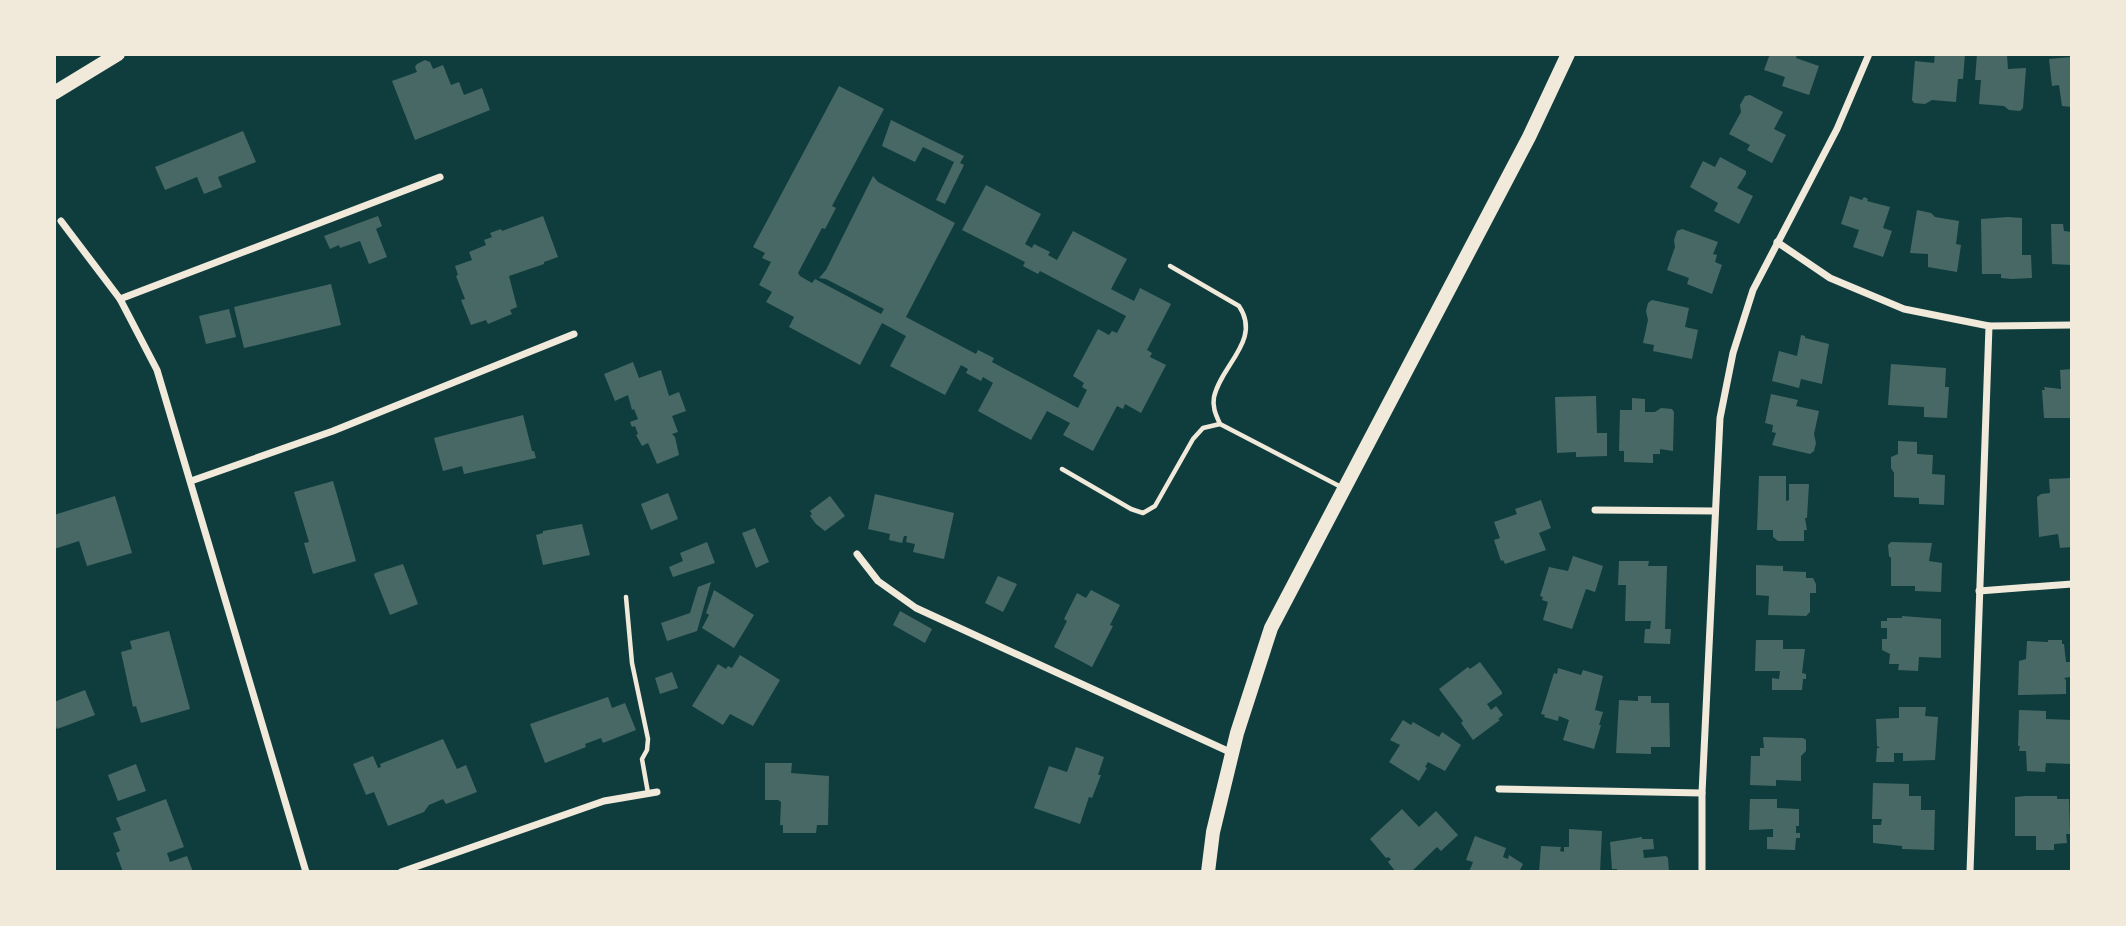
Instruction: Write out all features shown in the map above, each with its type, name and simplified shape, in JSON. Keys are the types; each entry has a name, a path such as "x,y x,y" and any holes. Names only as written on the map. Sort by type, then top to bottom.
{"main road":[{"path":"54,93 118,54"},
{"path":"1208,872 1213,832 1232,753 1271,628 1529,138 1568,54"}],"street":[{"path":"1702,872 1702,793 1720,418 1732,353 1752,290 1837,129 1869,54"},
{"path":"120,299 440,177"},
{"path":"61,221 120,299 157,370 306,872"},
{"path":"1777,242 1830,278 1904,309 1989,326 2072,325"},
{"path":"1970,872 1989,326"},
{"path":"191,481 333,431 574,334"},
{"path":"1595,510 1715,511"},
{"path":"857,554 878,581 916,608 1232,753"},
{"path":"1979,591 2072,584"},
{"path":"1499,789 1702,793"},
{"path":"401,872 604,801 657,792"}],"lane":[{"path":"1170,266 1239,306 1246,317 1247,331 1214,396 1214,408 1220,424"},
{"path":"1062,469 1131,509 1143,513 1155,506 1193,439 1203,428 1220,424 1344,489"},
{"path":"626,597 632,663 648,738 647,750 642,759 648,794"}],"building":[{"path":"1770,54 1797,54 1796,58 1819,66 1809,95 1782,86 1785,77 1764,70"},
{"path":"1935,54 1965,54 1963,79 1958,79 1956,102 1932,100 1925,104 1914,103 1915,61 1934,63"},
{"path":"1977,54 2007,55 2008,69 2026,68 2023,108 2020,111 2009,110 2004,106 1979,104 1981,80 1975,80"},
{"path":"2072,57 2072,107 2062,106 2059,85 2052,86 2049,59"},
{"path":"425,60 430,62 433,69 443,65 451,85 459,82 464,95 482,88 490,110 415,140 392,81 417,72 417,64"},
{"path":"839,86 884,109 832,206 836,208 825,229 822,228 798,273 800,276 812,283 815,279 881,314 884,309 826,279 819,278 826,270 873,176 878,182 955,223 906,317 976,354 978,350 994,358 992,362 1078,408 1087,390 1082,387 1084,383 1073,376 1098,329 1109,335 1112,331 1117,333 1126,316 1040,271 1038,274 1023,266 1025,262 962,230 986,185 1041,214 1025,244 1032,248 1034,244 1050,252 1048,255 1057,260 1073,231 1127,259 1111,289 1134,301 1140,288 1171,304 1147,350 1152,353 1150,357 1166,365 1141,413 1125,404 1123,409 1117,406 1093,451 1063,435 1070,423 1047,411 1031,440 978,411 993,383 983,377 981,381 966,373 968,369 961,365 945,395 890,366 906,336 882,323 860,365 789,327 794,317 766,302 772,292 759,285 771,262 762,258 765,253 753,247"},
{"path":"1750,95 1783,112 1774,129 1786,135 1772,163 1747,150 1750,145 1729,134 1741,112 1740,105 1745,96"},
{"path":"891,120 964,156 960,163 964,165 945,204 936,200 954,162 923,147 915,162 882,146"},
{"path":"243,131 256,162 218,177 222,187 204,194 197,177 165,190 155,167"},
{"path":"1720,157 1746,171 1737,188 1753,196 1739,224 1714,211 1718,203 1690,187 1703,161 1715,167"},
{"path":"1850,196 1862,200 1864,197 1867,201 1890,207 1883,228 1892,231 1883,257 1853,247 1859,230 1841,224"},
{"path":"1917,210 1931,213 1935,217 1959,221 1956,244 1961,245 1957,272 1928,267 1928,254 1910,253"},
{"path":"378,216 382,226 376,229 387,257 369,264 360,241 330,249 324,236"},
{"path":"543,216 558,257 509,276 517,307 510,310 512,314 488,324 486,320 471,325 461,300 465,299 455,266 472,260 469,252 486,245 484,240 492,237 490,233"},
{"path":"2022,218 2022,255 2031,255 2032,278 2012,279 2001,278 2001,274 1982,274 1981,219"},
{"path":"2051,224 2063,224 2064,231 2072,232 2072,265 2052,264"},
{"path":"1682,229 1718,242 1713,254 1717,255 1715,262 1722,265 1712,294 1687,284 1689,278 1667,270 1677,231"},
{"path":"331,284 341,325 244,348 234,307"},
{"path":"1652,300 1689,308 1685,327 1698,330 1692,359 1653,351 1654,345 1643,343 1648,320 1646,311"},
{"path":"229,309 236,337 206,344 199,316"},
{"path":"1801,335 1829,344 1822,384 1801,379 1799,388 1772,381 1779,351 1797,356"},
{"path":"633,362 639,378 661,370 669,396 679,392 686,411 672,416 678,432 672,434 679,455 657,464 648,443 642,446 635,426 632,427 630,422 638,419 628,395 615,401 604,374"},
{"path":"1891,364 1946,368 1945,387 1949,387 1947,418 1924,417 1924,407 1888,405"},
{"path":"2072,369 2072,418 2044,418 2042,390 2045,390 2044,387 2061,389 2060,370"},
{"path":"1771,394 1798,400 1796,406 1819,411 1814,434 1816,443 1810,454 1772,445 1776,433 1772,432 1773,425 1765,423"},
{"path":"1596,396 1597,433 1607,433 1607,456 1576,457 1576,452 1557,453 1555,397"},
{"path":"1632,398 1645,399 1645,412 1655,412 1661,408 1672,409 1674,412 1673,451 1660,449 1660,454 1653,454 1653,463 1624,462 1624,451 1619,451 1620,410 1632,410"},
{"path":"523,415 536,458 464,474 462,466 443,471 434,438"},
{"path":"1898,441 1917,442 1917,454 1933,455 1932,474 1945,475 1944,505 1919,504 1919,498 1894,497 1891,457 1898,454"},
{"path":"1759,476 1786,476 1786,501 1789,500 1789,484 1809,484 1804,541 1778,541 1773,537 1773,530 1757,530"},
{"path":"2072,478 2072,547 2060,548 2058,534 2039,537 2037,497 2050,493 2049,479"},
{"path":"333,481 356,561 313,574 304,543 309,542 294,492"},
{"path":"668,493 678,519 651,530 641,504"},
{"path":"875,494 954,513 944,559 913,552 915,544 906,542 907,536 904,536 902,543 889,540 890,534 868,529"},
{"path":"115,496 132,553 87,566 79,541 54,549 54,515"},
{"path":"830,496 845,516 825,531 810,516 810,511"},
{"path":"1541,500 1551,528 1539,533 1546,550 1505,564 1501,561 1494,540 1500,538 1494,522 1517,514 1515,509"},
{"path":"582,524 590,555 543,565 536,535 543,531"},
{"path":"755,528 769,562 756,568 742,533"},
{"path":"707,542 715,563 673,577 669,567 683,561 680,553"},
{"path":"1891,542 1932,543 1929,561 1942,563 1941,592 1915,591 1915,586 1891,586 1888,545"},
{"path":"1573,556 1603,566 1595,592 1586,589 1572,629 1543,620 1548,602 1540,596 1549,567 1568,571"},
{"path":"1619,561 1649,561 1648,566 1667,566 1665,629 1671,629 1670,644 1644,643 1645,629 1650,629 1651,621 1625,621 1626,585 1618,585"},
{"path":"403,564 418,604 390,615 374,575"},
{"path":"1756,565 1783,566 1783,571 1806,572 1806,578 1813,578 1816,593 1810,593 1810,612 1806,616 1768,615 1769,596 1756,595"},
{"path":"998,576 1017,584 1003,612 985,603"},
{"path":"711,582 697,631 667,641 661,623 690,613 698,587"},
{"path":"714,590 754,615 734,648 702,628 709,615 706,613"},
{"path":"1091,590 1120,605 1110,625 1113,626 1092,667 1054,647 1077,593 1086,598"},
{"path":"900,611 932,629 925,643 893,625"},
{"path":"1902,616 1941,619 1941,658 1919,657 1918,671 1898,670 1899,664 1889,664 1890,654 1882,650 1882,639 1887,639 1887,628 1881,628 1881,621"},
{"path":"169,631 190,709 141,723 136,706 133,707 121,652 132,649 130,641"},
{"path":"1756,640 1783,640 1783,649 1805,649 1802,673 1806,674 1806,679 1803,679 1802,690 1772,690 1772,678 1779,679 1780,671 1755,671"},
{"path":"2062,640 2066,662 2070,662 2070,677 2064,678 2066,694 2018,695 2019,661 2026,659 2027,641"},
{"path":"740,655 780,680 753,726 730,714 723,725 692,706 718,664 726,669 728,666 732,668"},
{"path":"1480,662 1502,692 1487,704 1491,710 1496,706 1503,715 1473,740 1461,723 1463,721 1439,689 1468,667 1470,669"},
{"path":"1558,668 1581,675 1583,670 1603,676 1595,710 1603,712 1594,749 1563,740 1569,720 1559,716 1558,721 1541,714"},
{"path":"672,672 678,688 660,694 655,678"},
{"path":"85,690 95,715 57,729 54,722 54,702"},
{"path":"1638,696 1651,696 1651,703 1669,703 1670,747 1651,747 1651,754 1616,753 1619,700 1638,701"},
{"path":"608,697 612,708 625,703 636,730 603,743 601,738 585,744 586,747 545,763 530,724"},
{"path":"1899,707 1926,707 1925,716 1938,717 1935,760 1903,761 1903,753 1894,753 1894,762 1876,762 1877,748 1880,748 1877,746 1876,719 1899,718"},
{"path":"2019,710 2046,711 2046,719 2072,720 2072,764 2046,763 2045,772 2027,771 2026,751 2019,751 2018,746"},
{"path":"1403,720 1411,725 1413,722 1439,737 1442,732 1461,745 1445,771 1428,762 1419,781 1389,762 1400,745 1390,740"},
{"path":"1763,737 1806,740 1806,751 1801,756 1801,781 1776,780 1776,786 1750,785 1751,756 1760,756 1760,748 1764,748"},
{"path":"443,739 457,769 466,765 477,792 446,804 443,799 429,805 424,812 388,826 374,792 366,795 353,764 373,756 378,768 381,767 380,764"},
{"path":"1076,747 1104,757 1098,775 1101,775 1092,798 1089,797 1080,824 1034,808 1049,766 1067,772"},
{"path":"765,763 792,763 791,773 829,776 828,825 817,825 816,833 783,833 783,825 780,825 781,802 765,800"},
{"path":"136,764 146,791 118,801 108,775"},
{"path":"1873,783 1909,784 1909,796 1921,796 1921,810 1935,810 1934,850 1902,849 1902,846 1873,843 1873,825 1881,825 1882,819 1872,819"},
{"path":"2057,796 2057,799 2069,799 2070,834 2066,834 2067,843 2054,844 2054,850 2036,850 2036,836 2015,836 2015,797"},
{"path":"166,799 184,847 167,853 170,862 187,856 193,872 123,872 116,853 120,851 113,833 121,830 116,818"},
{"path":"1750,799 1777,799 1777,808 1799,809 1799,826 1796,826 1796,833 1800,833 1800,838 1796,838 1795,850 1767,849 1767,837 1773,837 1773,829 1749,830"},
{"path":"1402,809 1419,827 1436,811 1458,835 1441,851 1437,847 1411,872 1396,872 1388,862 1391,859 1386,858 1370,839"},
{"path":"1569,829 1602,831 1600,872 1539,872 1541,846 1561,847 1560,851 1564,852 1564,847 1569,847"},
{"path":"1475,836 1506,848 1503,857 1508,859 1509,855 1523,864 1519,872 1469,872 1473,862 1466,860"},
{"path":"1642,837 1653,839 1654,849 1643,850 1644,858 1666,856 1669,872 1617,872 1617,869 1612,869 1610,842"}]}
